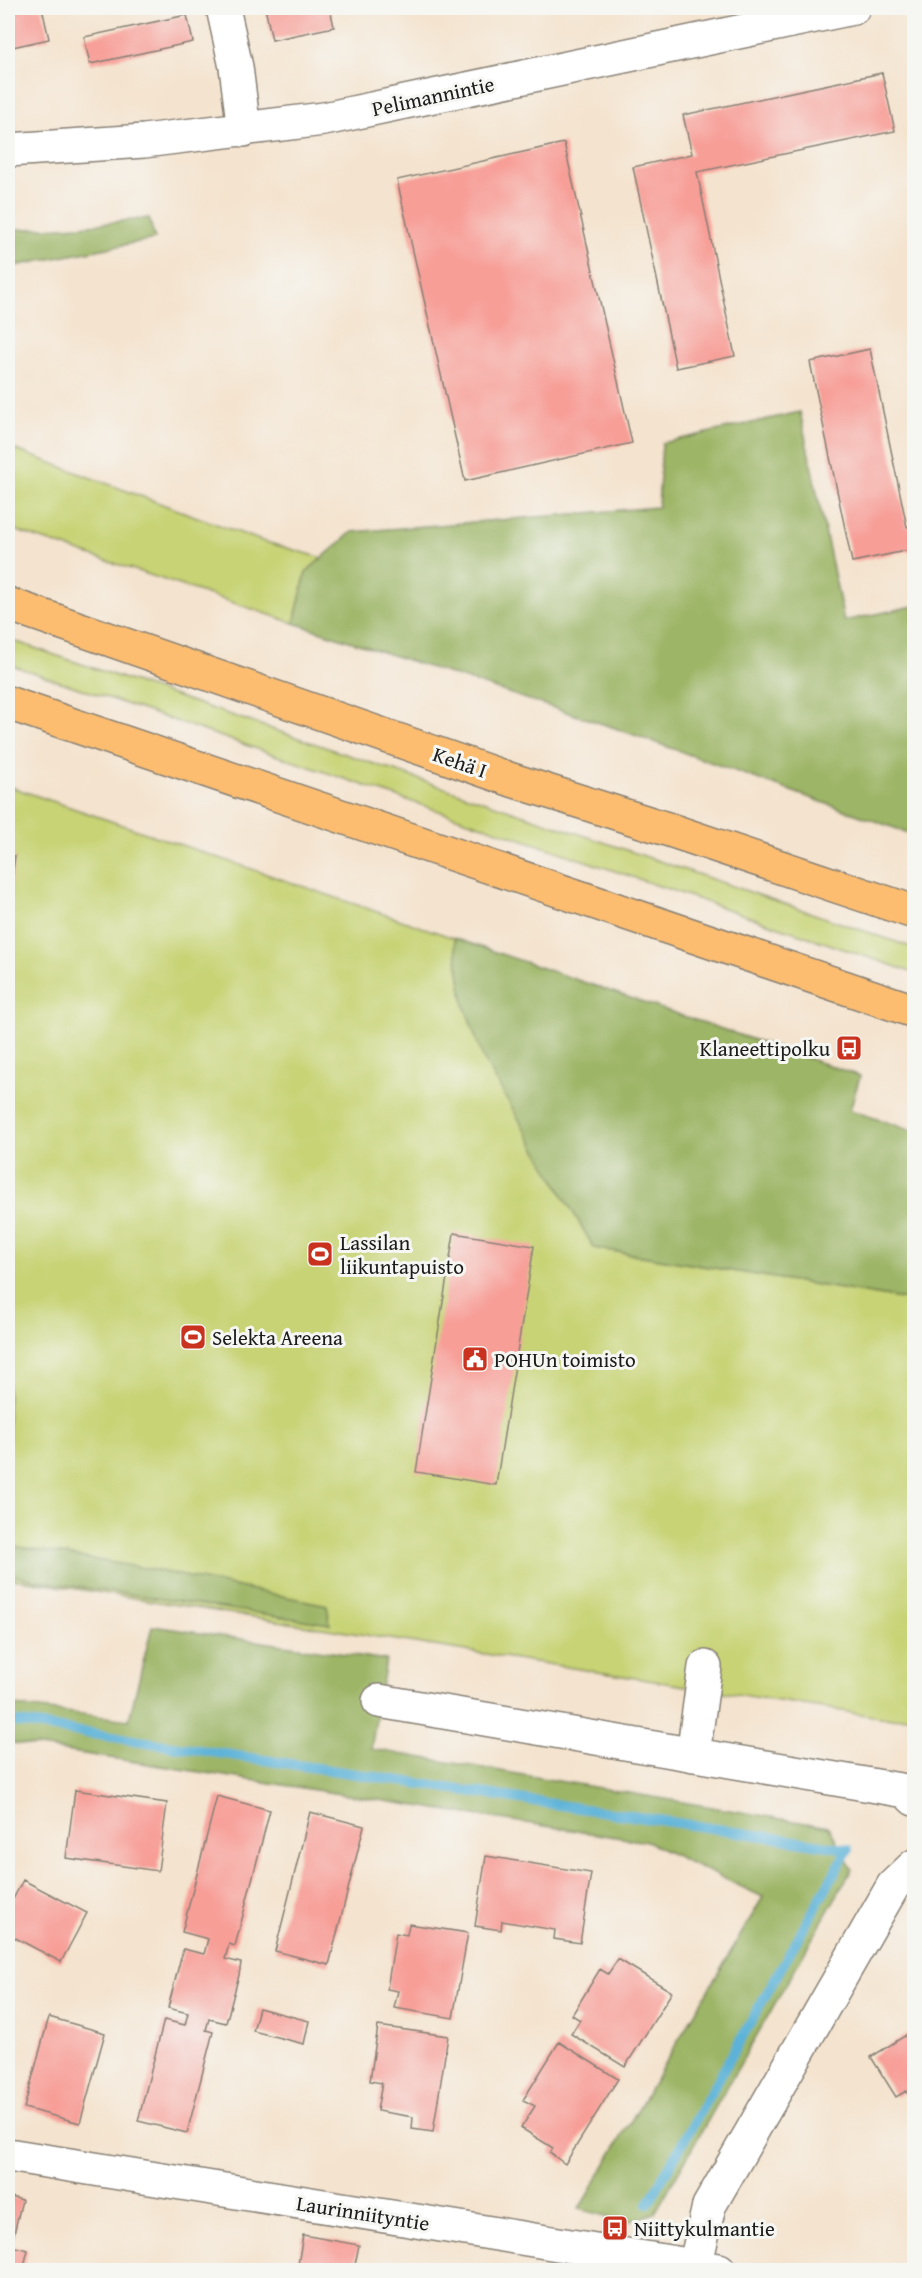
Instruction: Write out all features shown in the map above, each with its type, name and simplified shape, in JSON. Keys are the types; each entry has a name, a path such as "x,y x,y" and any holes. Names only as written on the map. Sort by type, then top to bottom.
{"highway":[{"name":"Kehä I","path":"8,604 512,780 915,912"},
{"path":"8,704 915,1011"}],"street":[{"path":"223,8 236,67 244,130"},
{"name":"Pelimannintie","path":"8,150 144,141 324,119 749,18 854,8"},
{"path":"693,1755 705,1667"},
{"path":"379,1701 906,1791 915,1799"},
{"path":"707,2269 709,2206 893,1886 915,1866"},
{"name":"Laurinniityntie","path":"8,2155 707,2269"}],"green space":[{"path":"149,218 155,239 8,267 8,230 80,226"},
{"path":"800,412 844,621 914,606 914,835 609,726 294,623 306,572 352,532 658,507 662,443"},
{"path":"8,447 262,541 323,558 306,572 294,623 8,528"},
{"path":"8,639 914,948 914,973 8,664"},
{"name":"Lassilan liikuntapuisto","path":"8,786 454,938 464,1004 594,1248 914,1301 914,1704 909,1716 892,1719 8,1578"},
{"path":"454,938 860,1076 850,1110 914,1131 914,1301 594,1248 483,1058 464,1004"},
{"path":"8,1545 150,1569 327,1605 330,1624 39,1581 8,1574"},
{"path":"152,1626 386,1660 371,1749 829,1827 852,1869 655,2213 628,2222 579,2209 763,1897 647,1842 8,1742 8,1705 129,1720"}],"building":[{"path":"8,8 42,8 49,39 8,48"},
{"path":"265,8 330,8 334,27 272,40"},
{"path":"187,15 193,42 90,64 84,37"},
{"path":"882,73 895,131 697,172 735,356 676,368 633,167 692,154 683,115"},
{"path":"564,143 632,443 465,481 397,180"},
{"path":"870,349 907,527 914,526 914,564 910,550 852,562 810,362"},
{"path":"8,855 15,856 11,885 8,885"},
{"name":"POHUn toimisto","path":"454,1233 534,1246 496,1485 416,1472"},
{"path":"75,1790 167,1803 158,1871 66,1858"},
{"path":"217,1796 270,1810 235,1946 229,1944 225,1959 241,1963 239,1975 226,2023 209,2019 206,2030 213,2032 187,2133 138,2121 164,2020 185,2025 188,2013 168,2008 183,1949 204,1954 208,1939 182,1932"},
{"path":"310,1812 364,1826 329,1965 275,1951"},
{"path":"486,1856 591,1873 580,1943 554,1939 555,1930 502,1921 501,1930 475,1926"},
{"path":"23,1880 87,1913 61,1962 8,1934 8,1909"},
{"path":"409,1924 468,1933 453,2018 394,2008 398,1991 387,1989 396,1933 407,1935"},
{"path":"618,1959 672,1992 625,2067 571,2034 580,2020 572,2015 600,1969 608,1974"},
{"path":"259,2008 309,2021 304,2044 253,2031"},
{"path":"49,2017 105,2033 80,2123 24,2108"},
{"path":"378,2026 448,2036 433,2132 412,2129 413,2117 377,2111 382,2083 370,2081"},
{"path":"914,2030 914,2105 906,2091 896,2097 871,2057"},
{"path":"559,2042 618,2079 565,2164 550,2153 553,2148 521,2128 535,2106 523,2100"},
{"path":"8,2196 22,2200 11,2246 28,2250 23,2270 8,2270"},
{"path":"303,2235 359,2245 354,2270 297,2270"}],"waterway":[{"path":"8,1721 848,1849 648,2204"}],"place":[{"name":"Klaneettipolku","path":"849,1048"},
{"name":"Lassilan liikuntapuisto","path":"320,1254"},
{"name":"Selekta Areena","path":"193,1337"},
{"name":"POHUn toimisto","path":"475,1359"},
{"name":"Niittykulmantie","path":"615,2228"}]}
